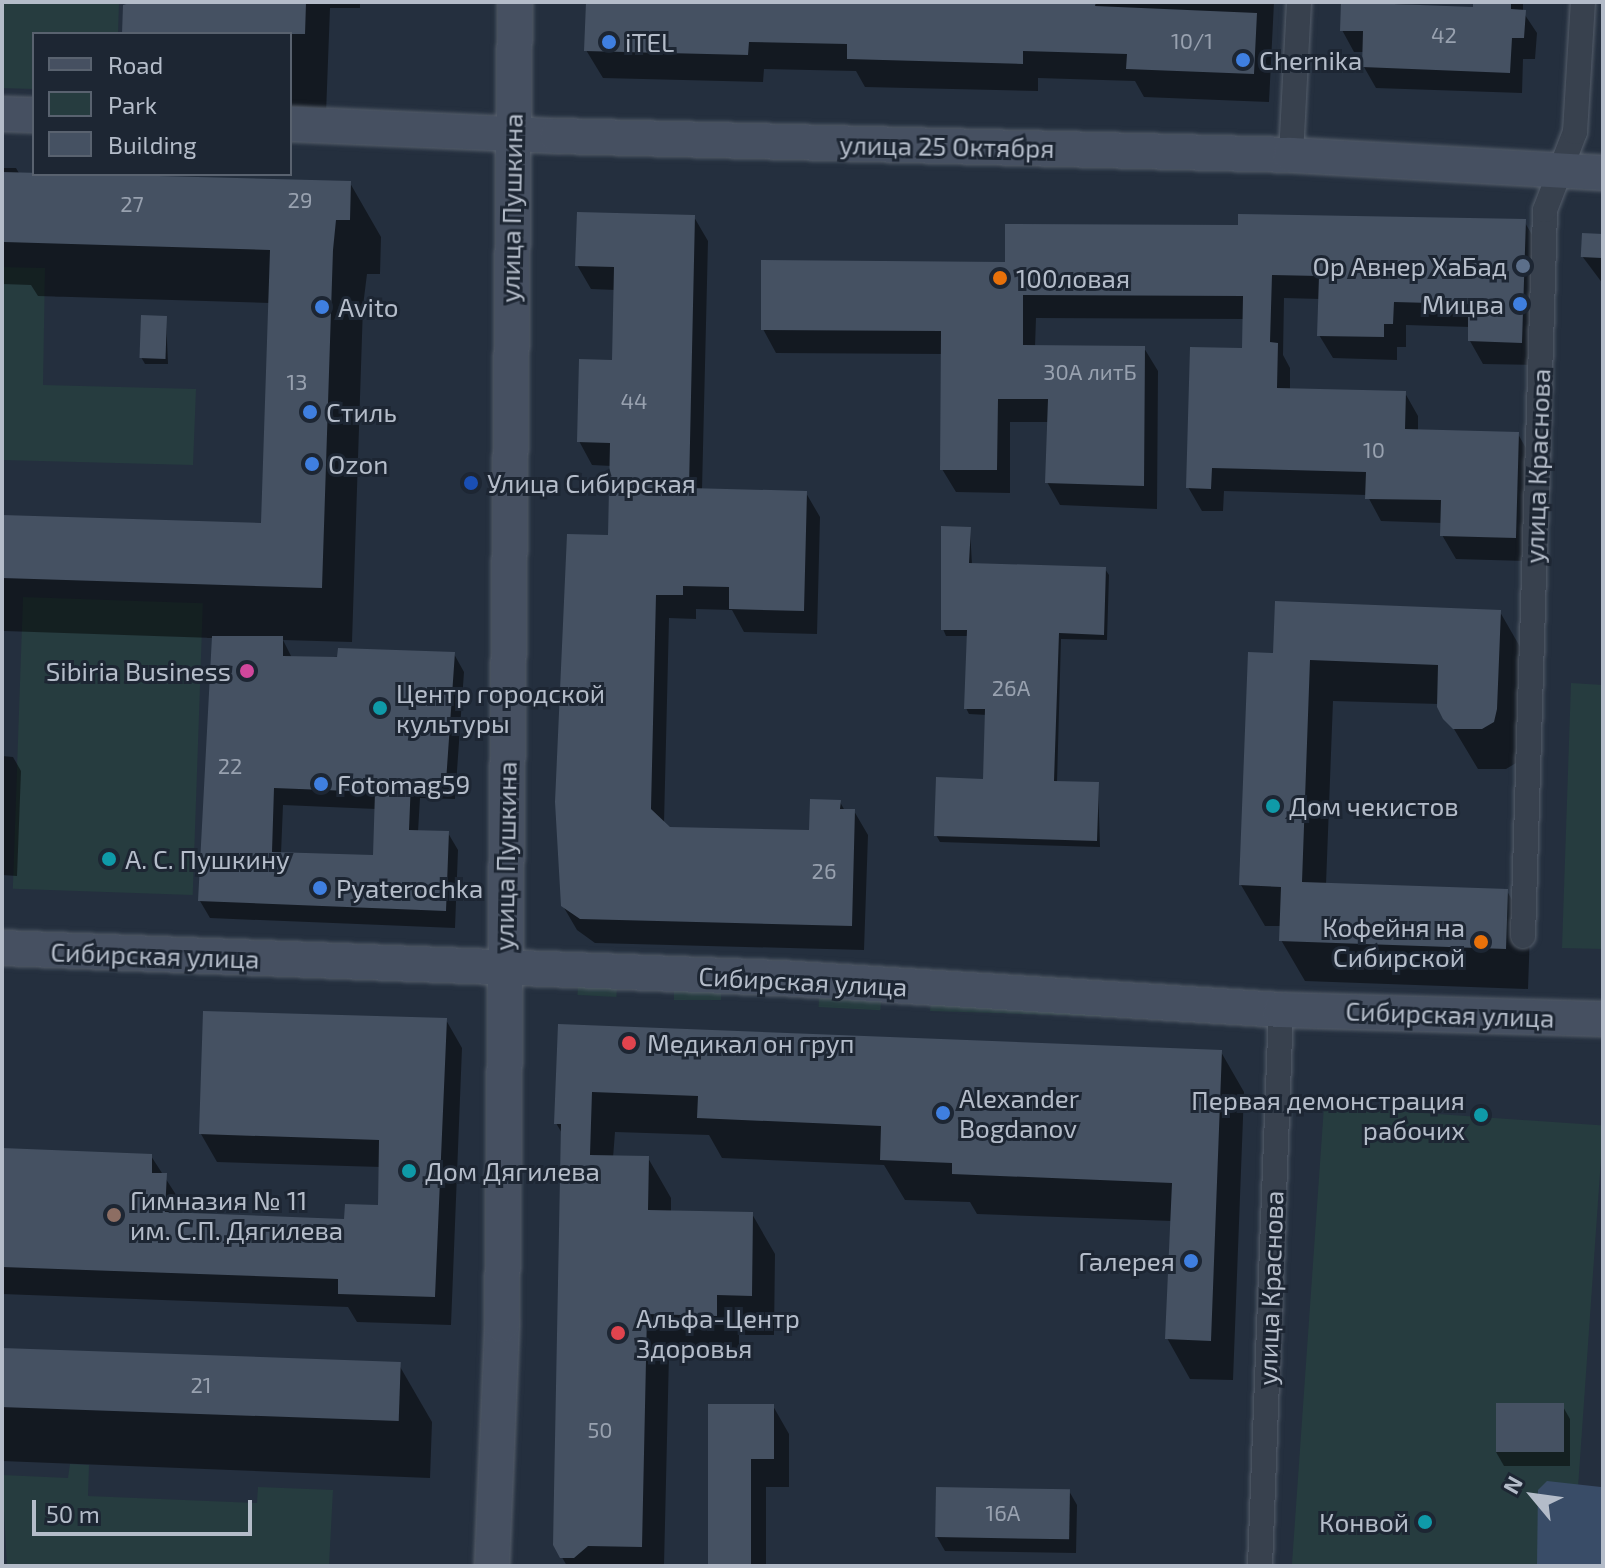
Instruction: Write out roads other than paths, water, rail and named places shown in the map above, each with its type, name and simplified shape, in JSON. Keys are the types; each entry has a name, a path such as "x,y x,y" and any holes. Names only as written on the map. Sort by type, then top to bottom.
{"main road":[{"name":"улица Пушкина","path":"492,1566 502,1325 511,133 515,2"},
{"path":"2,114 32,115"},
{"name":"улица 25 Октября","path":"292,124 1291,155 1603,173"},
{"name":"Сибирская улица","path":"2,948 781,978 1281,1010 1603,1019"}],"street":[{"path":"1291,155 1299,2"},
{"name":"улица Краснова","path":"1523,936 1545,210 1575,132 1583,2"},
{"name":"улица Краснова","path":"1260,1566 1281,1010"}],"water":[{"path":"1547,1481 1601,1487 1601,1566 1537,1566 1538,1490"}],"place":[{"name":"iTEL","path":"609,42"},
{"name":"Chernika","path":"1243,60"},
{"name":"Ор Авнер ХаБад","path":"1523,266"},
{"name":"100ловая","path":"1000,278"},
{"name":"Мицва","path":"1520,304"},
{"name":"Avito","path":"322,307"},
{"name":"Стиль","path":"310,412"},
{"name":"Ozon","path":"312,464"},
{"name":"Улица Сибирская","path":"471,483"},
{"name":"Sibiria Business","path":"247,671"},
{"name":"Центр городской культуры","path":"380,708"},
{"name":"Fotomag59","path":"321,784"},
{"name":"Дом чекистов","path":"1273,806"},
{"name":"А. С. Пушкину","path":"109,859"},
{"name":"Pyaterochka","path":"320,888"},
{"name":"Кофейня на Сибирской","path":"1481,942"},
{"name":"Медикал он груп","path":"629,1043"},
{"name":"Alexander Bogdanov","path":"943,1113"},
{"name":"Первая демонстрация рабочих","path":"1481,1115"},
{"name":"Дом Дягилева","path":"409,1171"},
{"name":"Гимназия № 11 им. С.П. Дягилева","path":"114,1215"},
{"name":"Галерея","path":"1191,1261"},
{"name":"Альфа-Центр Здоровья","path":"618,1333"},
{"name":"Конвой","path":"1425,1522"}]}
